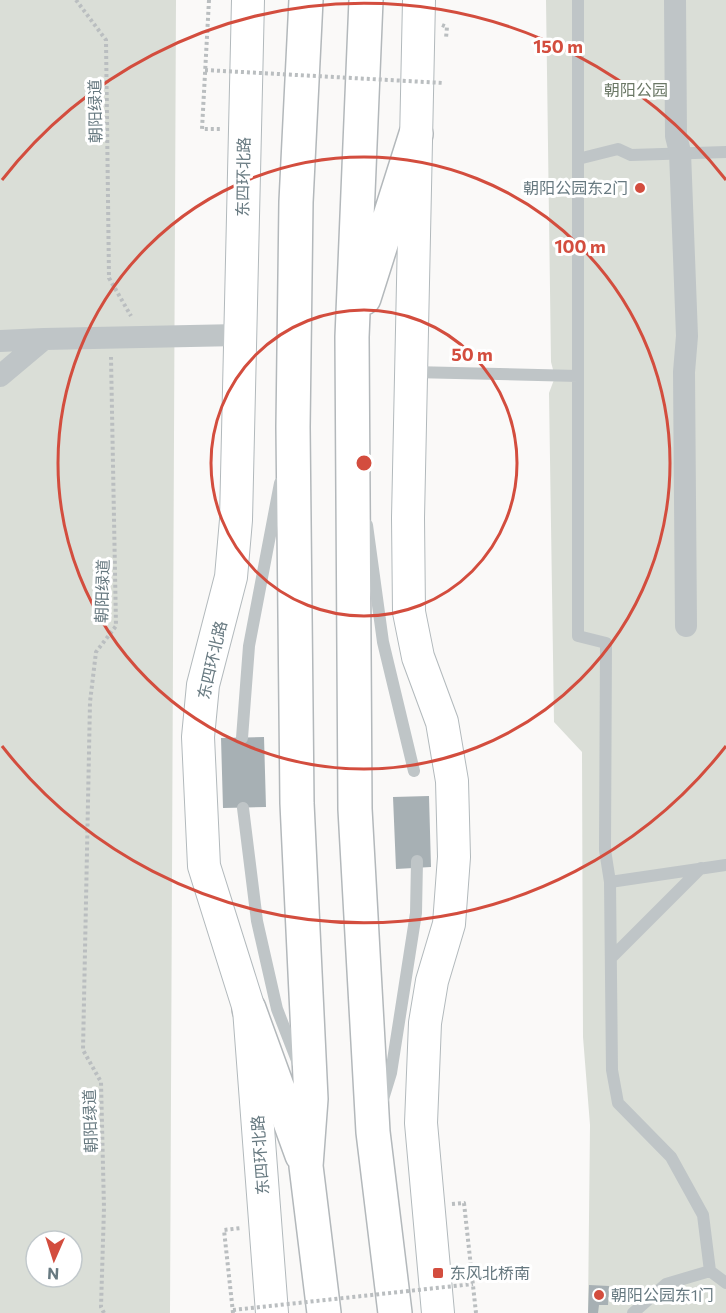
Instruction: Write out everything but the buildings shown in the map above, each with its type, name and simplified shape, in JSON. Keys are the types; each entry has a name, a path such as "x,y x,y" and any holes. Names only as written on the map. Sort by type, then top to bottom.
{"highway":[{"path":"306,0 296,202 293,426 297,803 311,1099 306,1166 324,1313"},
{"path":"366,0 352,337 355,809 373,1132 395,1313"},
{"path":"352,337 416,134"},
{"path":"249,1010 306,1166"}],"street":[{"name":"东四环北路","path":"248,0 236,520 231,577 203,685 198,737 204,866 249,1010 272,1313"},
{"path":"418,0 409,612 418,657 442,722 452,782 454,857 449,924 432,981 425,1023 422,1123 438,1313"},
{"path":"675,0 676,136 680,152 687,336 684,372 686,626"},
{"path":"0,341 239,334"},
{"path":"0,376 44,339"}],"lane":[{"path":"578,0 578,636 606,643 605,850 610,882 612,1070 618,1103 671,1157 703,1215 710,1271 726,1283"},
{"path":"578,159 618,149 631,155 726,152"},
{"path":"411,372 578,376"},
{"path":"242,738 249,646 293,426"},
{"path":"353,450 374,559 383,642 414,771"},
{"path":"243,808 257,921 277,1008 311,1099"},
{"path":"373,1132 391,1073 416,913 417,861"},
{"path":"610,882 726,865"},
{"path":"611,958 700,868"},
{"path":"633,1313 666,1284 710,1271"}],"path":[{"name":"朝阳绿道","path":"76,0 106,40 109,278 136,325 110,338 116,626 96,652 90,702 83,1050 100,1082 104,1208 101,1307 104,1313"},
{"path":"202,129 209,0"},
{"path":"205,70 444,83"},
{"path":"464,1203 476,1313"},
{"path":"224,1230 233,1311 473,1284"}],"green space":[{"path":"0,0 176,0 170,1313 0,1313"},
{"name":"朝阳公园","path":"546,0 726,0 726,1313 588,1313 590,1125 583,1037 582,752 554,722 549,393 555,377 551,362"}],"place":[{"name":"朝阳公园东2门","path":"640,188"},
{"name":"东风北桥南","path":"438,1273"},
{"name":"朝阳公园东1门","path":"599,1295"}]}
